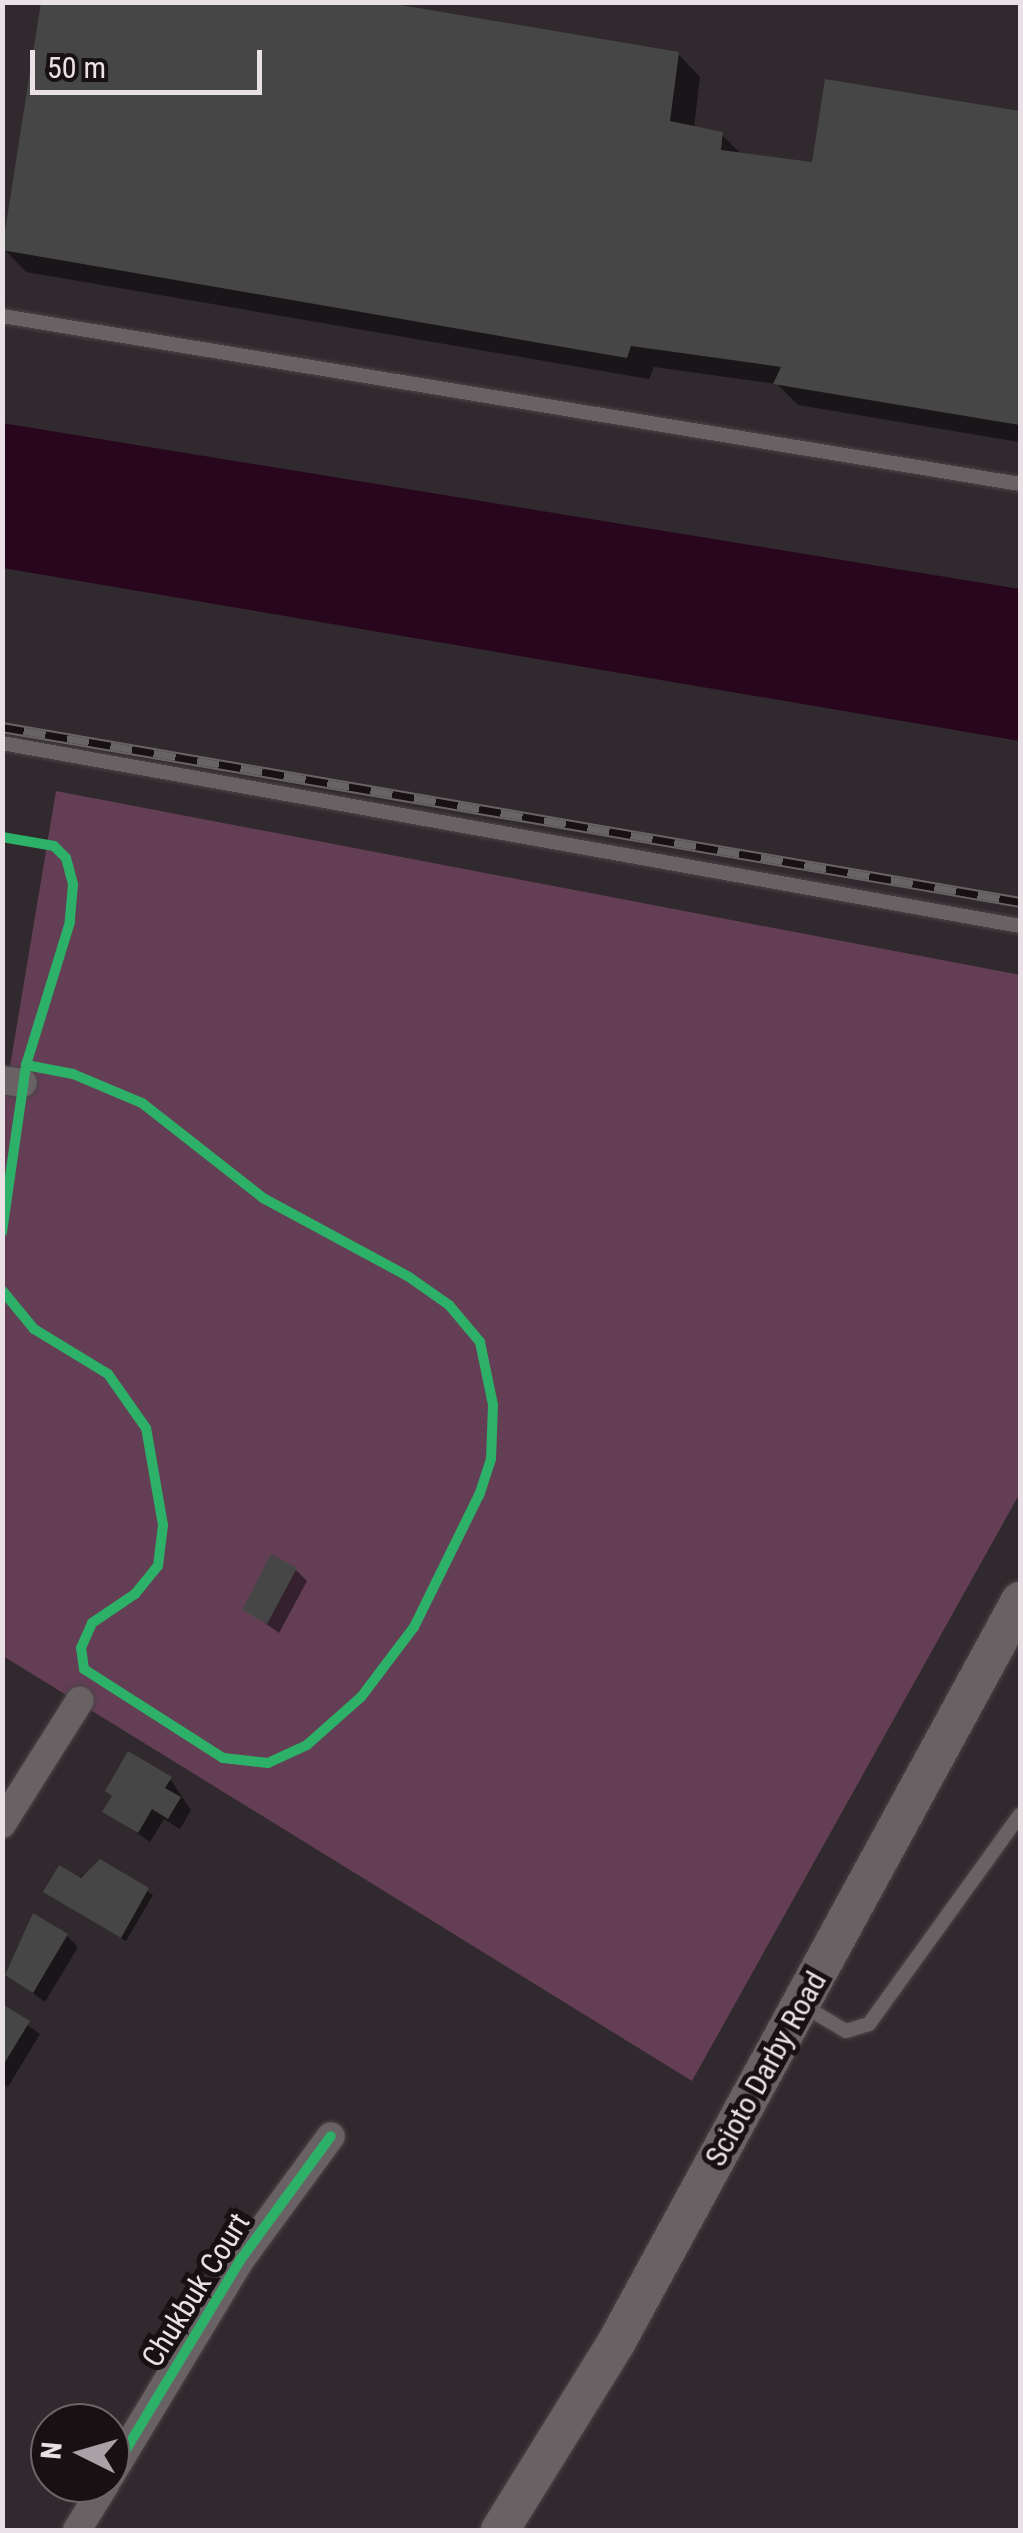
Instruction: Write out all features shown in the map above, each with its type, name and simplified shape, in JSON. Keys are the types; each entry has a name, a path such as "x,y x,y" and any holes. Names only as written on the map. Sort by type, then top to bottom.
{"main road":[{"name":"Scioto Darby Road","path":"500,2530 616,2342 1020,1601"}],"street":[{"path":"2,1824 80,1700"},
{"name":"Chukbuk Court","path":"130,2443 241,2259 331,2136"},
{"path":"77,2530 94,2503"}],"lane":[{"path":"2,316 1020,484"},
{"path":"2,743 1020,926"},
{"path":"802,2005 846,2032 869,2024 1020,1815"}],"shaded area":[{"path":"2,423 1020,589 1020,741 3,568"},
{"path":"56,791 1020,975 1020,1493 692,2081 3,1656 3,1108"}],"building":[{"path":"41,2 383,2 679,52 670,121 723,132 721,150 812,162 825,79 1020,111 1020,425 773,384 781,367 631,346 627,358 2,250"},
{"path":"271,1554 297,1568 267,1624 242,1610"},
{"path":"128,1751 172,1777 165,1788 181,1797 168,1819 152,1809 138,1833 102,1812 112,1796 105,1791"},
{"path":"100,1859 149,1888 121,1938 43,1892 59,1865 81,1878"},
{"path":"33,1913 68,1934 33,1993 5,1975"},
{"path":"2,2004 30,2021 2,2067"}],"railway":[{"path":"2,727 1020,902"}],"cycle path":[{"path":"2,837 54,846 66,858 73,884 70,922 26,1065"},
{"path":"2,1232 26,1065 73,1074 142,1103 263,1198 409,1277 449,1305 480,1342 493,1405 491,1459 479,1495 414,1627 361,1697 307,1745 268,1763 223,1758 84,1669 81,1648 92,1623 135,1594 158,1566 163,1525 146,1428 108,1374 34,1329 2,1290"},
{"path":"130,2443 241,2259 331,2136"}]}
